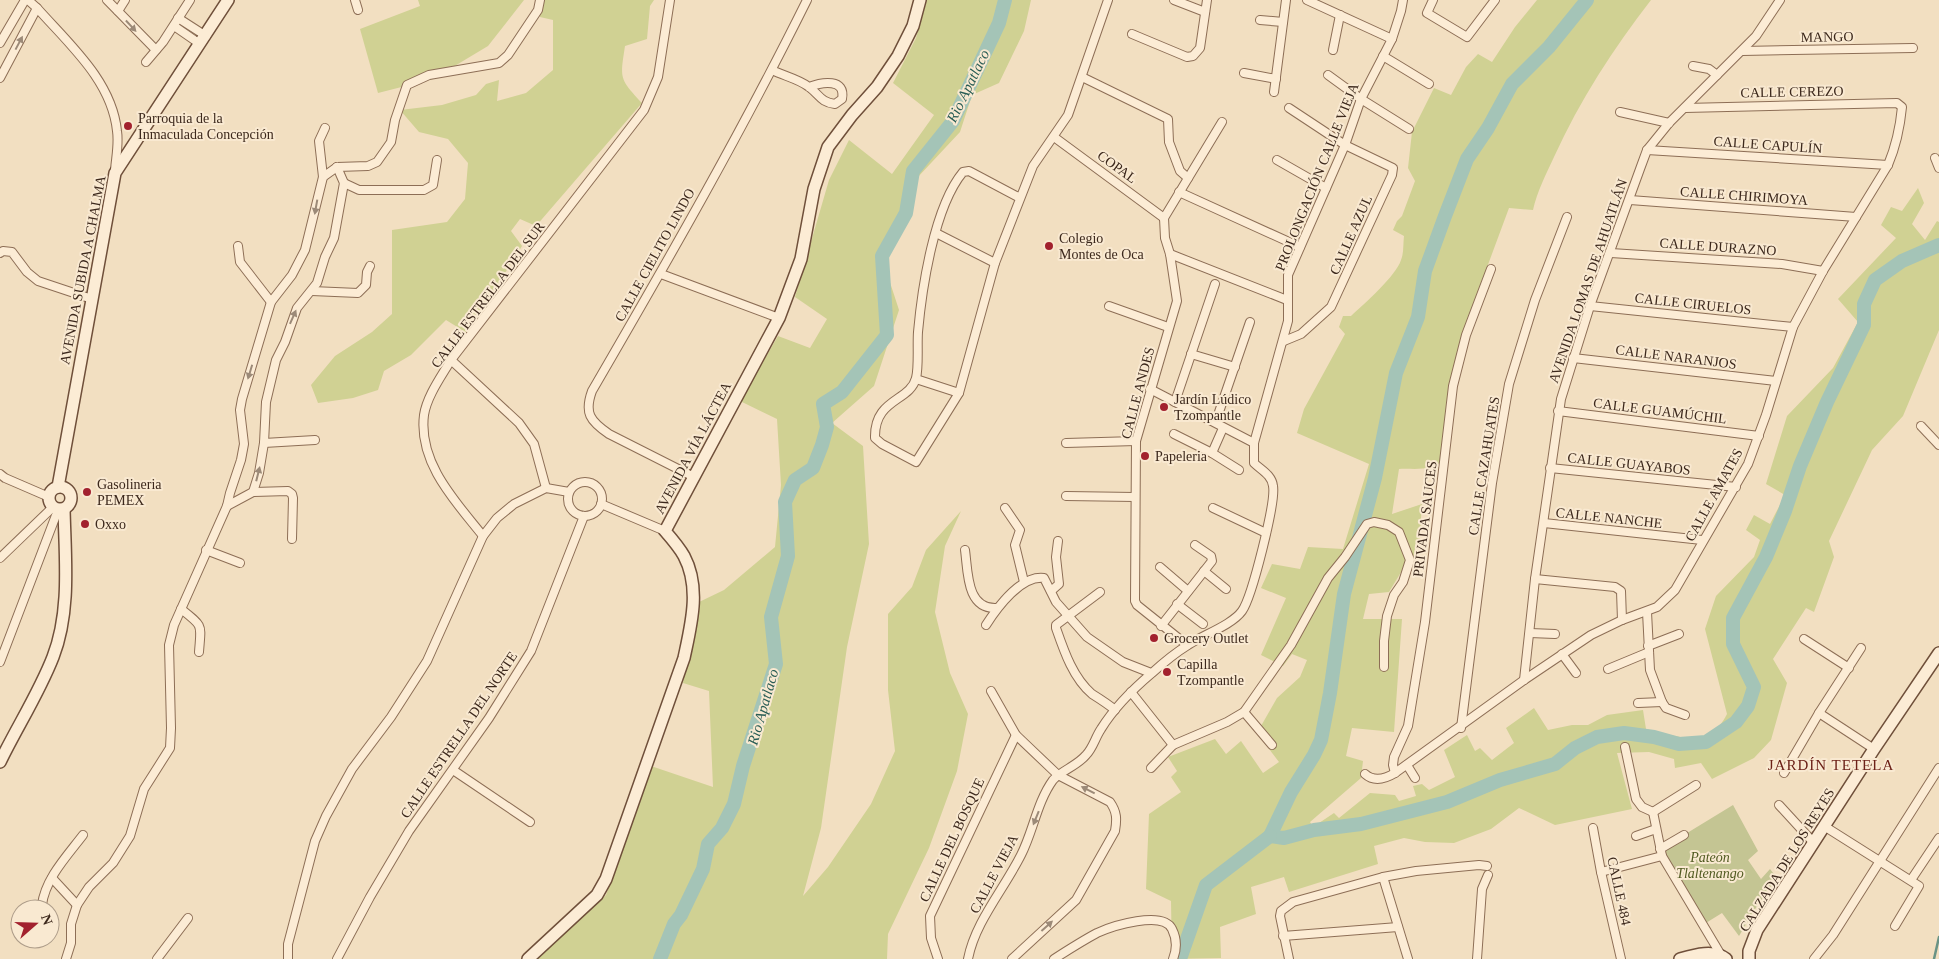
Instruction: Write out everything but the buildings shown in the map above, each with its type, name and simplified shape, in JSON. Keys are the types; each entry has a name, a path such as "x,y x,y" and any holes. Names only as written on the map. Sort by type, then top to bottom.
{"street":[{"path":"0,43 27,0 38,8 93,73 111,102 118,136 115,173"},
{"path":"107,0 156,50"},
{"path":"118,11 125,0"},
{"path":"146,62 174,26 190,0"},
{"name":"AVENIDA SUBIDA A CHALMA","path":"58,487 115,173 228,0"},
{"path":"355,0 358,10"},
{"path":"323,177 337,167 368,166 377,162 391,142 395,120 407,86 429,75 499,64 508,55 538,10 540,0"},
{"name":"CALLE ESTRELLA DEL SUR","path":"483,536 454,500 431,463 425,438 424,415 433,391 450,360 644,110 658,77 670,0"},
{"name":"CALLE CIELITO LINDO","path":"694,477 609,434 596,425 587,404 592,390 660,274 772,70 807,0"},
{"name":"AVENIDA VÍA LÁCTEA","path":"528,959 585,907 603,887 684,658 691,625 694,596 690,571 684,556 665,531 779,318 801,259 814,189 828,147 877,86 898,56 913,26 920,0"},
{"path":"1020,198 969,171 963,172 953,187 943,211 926,270 920,304 916,379 908,390 883,410 875,427 876,438 882,444 916,462 959,393 995,263 1033,166 1068,115 1108,0"},
{"path":"1174,0 1204,12"},
{"path":"1132,34 1187,57 1193,56 1200,48 1207,0"},
{"path":"1274,92 1286,0"},
{"path":"1307,0 1392,39"},
{"name":"PROLONGACIÓN CALLE VIEJA","path":"1058,775 1084,758 1092,748 1100,730 1131,692 1187,645 1238,616 1249,598 1266,533 1274,485 1270,478 1254,463 1254,443 1284,341 1288,321 1288,275 1344,145 1361,99 1392,39 1403,0"},
{"path":"1433,0 1427,13 1467,37 1495,0"},
{"name":"AVENIDA LOMAS DE AHUATLÁN","path":"1524,680 1535,579 1558,411 1590,306 1611,253 1647,150 1669,123 1756,36 1780,0"},
{"path":"0,78 38,8"},
{"path":"1333,50 1340,15"},
{"path":"178,18 203,40"},
{"path":"1260,20 1283,22"},
{"path":"174,26 203,40"},
{"path":"0,35 8,28"},
{"name":"MANGO","path":"1742,51 1913,48"},
{"path":"1383,56 1429,84"},
{"path":"1693,66 1709,69 1717,75"},
{"path":"772,70 809,87"},
{"path":"1244,74 1276,79"},
{"path":"1328,75 1361,99 1409,129"},
{"path":"1082,77 1168,119 1169,142 1180,171 1188,178"},
{"name":"CALLE CEREZO","path":"1685,108 1807,104 1900,104"},
{"name":"CALLE AMATES","path":"1395,773 1461,728 1524,680 1591,635 1622,620 1647,612 1664,602 1675,590 1702,540 1736,487 1759,436 1793,327 1823,271 1888,165 1895,148 1900,125 1902,108 1900,104"},
{"name":"CALLE AZUL","path":"1284,341 1301,334 1331,307 1392,175 1393,168 1344,145 1290,108"},
{"path":"1620,112 1669,123"},
{"path":"1164,218 1222,122"},
{"path":"66,959 71,943 71,924 77,905 89,887 113,863 130,836 144,788 170,748 170,645 174,625 227,506 242,452 243,436 240,410 242,399 271,302 292,276 305,250 323,177 319,141 325,128"},
{"name":"COPAL","path":"1054,137 1164,218"},
{"name":"CALLE CAPULÍN","path":"1647,150 1888,165"},
{"path":"1935,158 1939,168"},
{"path":"344,183 359,190 424,190 433,184 437,160"},
{"path":"1277,160 1326,188"},
{"path":"253,492 259,474 264,444 266,402 276,360 297,308 312,292 317,283 325,257 334,238 344,183 337,167"},
{"path":"1179,192 1300,247"},
{"name":"CALLE CHIRIMOYA","path":"1630,200 1856,217"},
{"name":"CALLE CAZAHUATES","path":"1461,728 1492,484 1509,384 1535,300 1567,217"},
{"name":"CALLE ANDES","path":"1164,218 1165,238 1170,254 1177,304 1168,327 1136,441 1135,601 1161,626 1187,645"},
{"path":"936,233 995,263"},
{"path":"238,246 240,262 271,302"},
{"path":"0,253 3,251 12,252 27,272 38,281 92,299"},
{"name":"CALLE DURAZNO","path":"1611,253 1782,264 1823,271"},
{"path":"1170,254 1287,300"},
{"path":"312,292 358,293 366,285 367,272 370,266"},
{"name":"PRIVADA SAUCES","path":"1395,773 1394,757 1408,726 1424,622 1453,386 1466,335 1491,269"},
{"path":"660,274 779,318"},
{"path":"1175,402 1215,284"},
{"path":"1109,306 1168,327"},
{"name":"CALLE CIRUELOS","path":"1590,306 1793,327"},
{"path":"1220,412 1250,322"},
{"path":"1191,354 1235,367"},
{"name":"CALLE NARANJOS","path":"1573,358 1776,381"},
{"path":"450,360 519,423 534,444 546,488"},
{"path":"916,379 959,393"},
{"path":"1150,389 1254,443"},
{"name":"CALLE GUAMÚCHIL","path":"1558,411 1759,436"},
{"path":"1921,426 1939,445"},
{"path":"1212,453 1223,428"},
{"path":"1174,434 1212,453 1239,470"},
{"path":"264,444 315,440"},
{"path":"1066,443 1136,441"},
{"name":"CALLE GUAYABOS","path":"1550,468 1736,487"},
{"path":"0,474 56,506"},
{"path":"588,482 594,484 601,492 601,504 595,513 584,516 579,515 570,508 568,502 569,492 577,483 588,482"},
{"path":"0,558 56,506 71,501 70,494 65,489 58,487 52,491 56,506 64,605 61,629 54,656 0,762"},
{"path":"288,959 288,944 315,842 326,816 352,769 391,717 427,662 483,536 497,518 514,504 546,488 569,492"},
{"path":"227,506 253,492 288,491 294,498 292,539"},
{"path":"1066,496 1135,497"},
{"path":"601,504 665,531"},
{"path":"0,662 56,506"},
{"path":"1005,508 1020,530 1015,545 1024,582"},
{"path":"1213,508 1266,533"},
{"name":"CALLE ESTRELLA DEL NORTE","path":"337,959 370,897 409,831 489,718 531,651 584,516"},
{"path":"1151,768 1173,744 1227,722 1244,712 1291,645 1321,590 1365,527 1374,522 1388,525 1399,532 1410,560 1402,582 1394,595 1387,616 1384,641 1384,667"},
{"name":"CALLE NANCHE","path":"1544,523 1702,540"},
{"path":"1050,591 1059,584 1056,557 1058,541"},
{"path":"1161,626 1212,558 1195,545"},
{"path":"206,550 240,563"},
{"path":"965,550 971,593 978,604 996,608"},
{"path":"1160,567 1188,591"},
{"path":"1204,571 1226,589"},
{"path":"986,625 996,608 1024,582 1038,577 1044,578 1056,602 1087,637 1123,662 1151,674"},
{"path":"1535,579 1615,587 1621,591 1622,620"},
{"path":"1100,592 1056,626 1065,655 1082,682 1092,693 1116,710"},
{"path":"1177,604 1202,624"},
{"path":"181,609 198,622 200,629 199,652"},
{"path":"1647,612 1650,670 1666,708 1685,716"},
{"path":"1530,632 1555,634"},
{"path":"1608,669 1679,634"},
{"path":"1804,639 1849,668"},
{"path":"1784,772 1861,648"},
{"path":"1562,654 1576,674"},
{"name":"CALZADA DE LOS REYES","path":"1747,956 1757,930 1874,749 1939,654"},
{"path":"991,691 1016,735 1058,775 1110,802 1116,810 1117,821 1115,831 1076,900 1012,959"},
{"path":"1131,692 1173,744"},
{"path":"1638,703 1662,702"},
{"path":"1244,712 1272,744"},
{"path":"1819,713 1874,749"},
{"name":"CALLE DEL BOSQUE","path":"938,959 931,938 930,916 1016,735"},
{"path":"1625,747 1636,799 1642,807 1653,812"},
{"path":"1407,765 1415,778"},
{"path":"1814,959 1832,935 1939,768"},
{"path":"453,770 530,822"},
{"path":"1365,774 1370,778 1379,780 1395,773"},
{"name":"CALLE VIEJA","path":"968,959 970,948 985,918 1022,854 1049,786 1058,775"},
{"path":"1653,812 1696,785"},
{"path":"1779,805 1813,842"},
{"path":"1653,812 1661,852 1724,957"},
{"path":"1824,826 1919,886 1895,926"},
{"name":"CALLE 484","path":"1593,828 1621,959"},
{"path":"1636,836 1656,829"},
{"path":"42,899 43,893 52,878 83,835"},
{"path":"1601,872 1661,852 1684,835"},
{"path":"1911,880 1939,838"},
{"path":"1289,959 1280,916 1281,911 1293,902 1383,877 1479,864 1487,866"},
{"path":"1477,959 1482,889 1488,875"},
{"path":"1383,877 1408,959"},
{"path":"52,878 77,905"},
{"path":"157,959 188,918"},
{"path":"1054,959 1100,932 1126,924 1153,920 1165,922 1171,927 1176,945 1173,959"},
{"path":"1283,936 1398,927"},
{"path":"1680,959 1706,954 1724,957"}],"green space":[{"path":"418,0 524,0 488,46 433,79 378,93 360,29 420,6"},
{"path":"537,0 654,0 650,6 647,39 625,46 622,65 625,83 642,103 536,226 520,219 511,231 522,246 467,333 446,320 411,355 384,371 378,390 353,398 318,403 311,385 335,356 372,332 392,314 392,230 447,222 465,199 468,163 448,139 419,132 400,110 442,105 476,95 486,84 499,80 497,101 526,93 553,70 553,20 540,17"},
{"path":"927,0 1031,0 1024,31 999,83 972,95 960,132 917,178 907,224 884,264 899,310 874,386 832,423 863,446 869,544 847,647 821,828 803,896 828,867 871,804 895,751 888,690 888,614 912,587 926,550 961,511 945,546 935,612 950,673 968,714 957,771 929,848 888,934 887,959 537,959 606,895 651,766 713,787 709,691 683,683 697,603 724,590 775,547 781,485 777,419 740,401 778,336 810,348 827,319 795,297 829,180 849,140 892,174 934,115 893,83 916,38"},
{"path":"1537,0 1651,0 1610,56 1586,95 1545,176 1533,210 1509,208 1476,297 1460,354 1443,460 1439,464 1428,468 1399,469 1392,514 1422,504 1418,561 1406,564 1389,592 1369,594 1363,619 1402,619 1394,732 1352,728 1346,756 1363,761 1361,778 1310,822 1313,827 1334,813 1339,818 1370,793 1395,795 1399,801 1416,796 1413,786 1422,784 1429,790 1455,777 1444,750 1467,735 1475,751 1480,748 1492,760 1514,743 1506,728 1534,708 1548,730 1572,725 1588,725 1607,715 1643,710 1646,729 1681,737 1702,737 1720,726 1727,714 1705,629 1716,596 1754,557 1760,540 1746,530 1754,515 1770,524 1785,495 1766,484 1787,416 1833,368 1858,322 1838,299 1896,238 1881,225 1891,207 1902,211 1918,188 1924,203 1912,224 1925,240 1937,221 1939,222 1939,330 1903,416 1872,450 1829,541 1834,557 1814,612 1806,608 1773,659 1787,683 1771,740 1754,758 1712,779 1701,763 1675,768 1674,759 1649,752 1617,753 1632,809 1555,825 1519,808 1491,829 1454,843 1425,842 1404,838 1374,846 1378,864 1289,892 1284,877 1251,887 1256,914 1220,927 1221,958 1172,959 1171,901 1146,889 1149,814 1181,792 1171,777 1177,771 1168,757 1215,739 1226,754 1241,741 1263,773 1279,762 1257,733 1277,698 1300,677 1307,660 1292,654 1283,666 1261,655 1286,598 1261,588 1272,564 1300,569 1308,547 1343,549 1369,464 1297,433 1304,409 1345,334 1339,327 1343,316 1351,316 1371,297 1393,274 1401,260 1404,236 1393,230 1397,221 1402,216 1415,181 1408,168 1412,132 1434,88 1451,95 1466,67 1478,54 1492,62 1515,27"},
{"name":"Pateón Tlaltenango","path":"1733,805 1758,851 1748,860 1761,879 1770,869 1777,878 1739,936 1722,913 1701,926 1662,856 1656,852"}],"waterway":[{"name":"Rio Apatlaco","path":"660,959 674,924 681,915 703,869 708,844 722,828 734,804 743,766 776,664 771,617 788,556 785,502 795,480 813,468 822,445 827,427 823,404 842,392 887,335 882,256 906,213 913,171 953,121 999,23 1005,0"},
{"path":"1587,0 1549,47 1512,84 1488,128 1467,159 1445,216 1425,271 1418,317 1396,373 1375,478 1344,594 1330,693 1321,740 1291,792 1270,836 1284,838 1314,830 1361,824 1447,802 1500,780 1555,764 1575,748 1597,737 1624,733 1654,737 1679,744 1706,742 1736,722 1748,706 1754,687 1733,644 1733,618 1766,557 1785,511 1800,466 1827,402 1864,325 1864,304 1875,280 1902,261 1939,245"},
{"path":"1180,959 1206,885 1270,836"},
{"path":"1934,959 1939,937"}],"place":[{"name":"Parroquia de la Inmaculada Concepción","path":"128,126"},
{"name":"Colegio Montes de Oca","path":"1049,246"},
{"name":"Jardín Lúdico Tzompantle","path":"1164,407"},
{"name":"Papeleria","path":"1145,456"},
{"name":"Gasolineria PEMEX","path":"87,492"},
{"name":"Oxxo","path":"85,524"},
{"name":"Grocery Outlet","path":"1154,638"},
{"name":"Capilla Tzompantle","path":"1167,672"}],"district":[{"name":"JARDÍN TETELA","path":"1831,765"}]}
